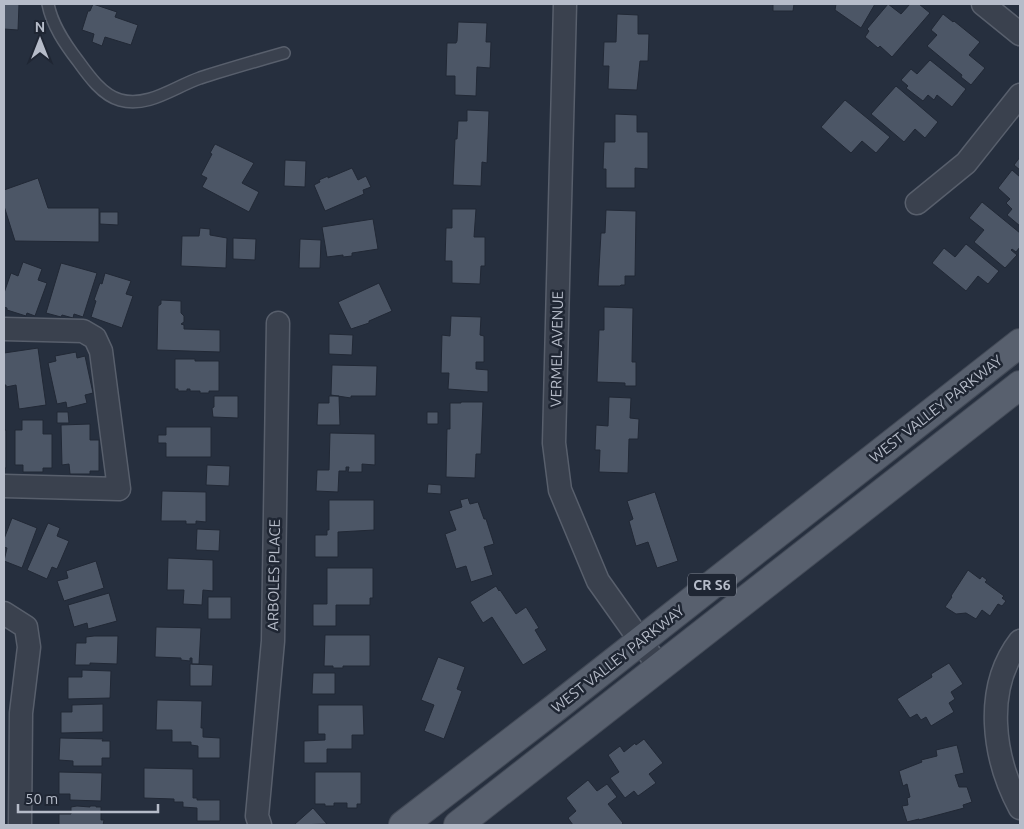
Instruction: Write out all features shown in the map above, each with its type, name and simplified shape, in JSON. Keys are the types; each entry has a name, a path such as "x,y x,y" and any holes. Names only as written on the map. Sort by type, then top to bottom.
{"main road":[{"name":"WEST VALLEY PARKWAY","path":"403,825 641,641 1020,343"},
{"name":"CR S6","path":"458,825 1019,391"}],"street":[{"name":"VERMEL AVENUE","path":"565,4 554,443 560,490 598,581 660,667"},
{"path":"983,4 1020,34"},
{"path":"917,203 966,163 1020,95"},
{"name":"ARBOLES PLACE","path":"260,825 258,816 273,641 278,323"},
{"path":"4,329 83,331 95,338 101,351 119,489 4,486"},
{"path":"4,613 26,627 29,647 12,788 20,825"},
{"path":"1020,642 1011,653 1004,668 999,683 996,712 997,739 1012,793 1020,808"}],"lane":[{"path":"48,4 53,22 75,58 101,89 119,100 143,101 155,98 197,79 284,53"}],"building":[{"path":"4,4 19,4 18,30 4,29"},
{"path":"93,4 117,12 115,17 138,25 131,45 105,37 102,46 92,42 94,34 82,30 88,11 90,11"},
{"path":"773,4 794,4 793,11 773,11"},
{"path":"836,4 875,4 861,28 835,10"},
{"path":"888,4 901,14 910,4 919,4 930,13 892,57 880,46 878,48 865,37 869,31 867,29"},
{"path":"617,14 638,15 638,34 649,34 648,61 640,61 637,90 608,89 609,66 603,66 604,42 616,42"},
{"path":"943,14 980,42 969,55 985,68 971,85 961,77 962,75 927,46 937,35 931,30"},
{"path":"458,22 487,23 486,42 491,42 490,68 477,67 476,96 455,95 455,76 446,76 447,43 456,43"},
{"path":"930,60 966,89 952,107 937,95 934,100 928,95 923,101 906,88 908,86 901,80 911,69 917,74"},
{"path":"896,86 938,122 925,138 915,129 904,142 871,114"},
{"path":"845,100 890,137 876,153 862,141 851,153 821,127"},
{"path":"467,110 489,111 487,163 482,162 481,186 453,185 455,139 457,139 458,121 467,121"},
{"path":"615,114 637,115 637,132 648,132 648,169 635,168 635,188 606,188 606,169 603,169 604,142 615,142"},
{"path":"215,144 254,163 242,183 259,192 249,212 202,187 207,178 201,175"},
{"path":"1020,157 1020,170 1014,165"},
{"path":"285,160 306,161 305,187 284,186"},
{"path":"352,168 358,180 366,176 371,187 363,190 364,194 325,211 314,185 320,182 319,180"},
{"path":"1012,170 1020,177 1020,226 1007,215 1012,209 1006,203 1010,199 998,188"},
{"path":"38,178 48,208 99,208 99,242 15,241 4,206 4,190"},
{"path":"982,202 1020,233 1020,247 1016,252 1011,250 1017,255 1005,268 974,242 984,230 969,218"},
{"path":"452,209 476,209 474,237 485,237 485,266 481,266 480,284 452,283 452,261 445,261 446,228 452,228"},
{"path":"606,210 636,211 635,276 625,276 625,285 598,286 601,233 605,233"},
{"path":"100,212 118,212 118,225 100,224"},
{"path":"373,219 378,249 352,253 352,256 327,257 322,227"},
{"path":"200,228 210,229 210,235 227,238 226,268 181,266 182,236 199,236"},
{"path":"233,238 256,239 255,260 233,259"},
{"path":"300,239 321,240 320,268 299,268"},
{"path":"966,244 999,271 988,284 978,276 966,291 932,263 944,248 955,257"},
{"path":"23,262 42,269 38,280 47,283 35,316 27,313 26,316 7,310 4,307 4,293 11,273 18,276"},
{"path":"61,263 97,273 83,317 74,314 73,318 62,315 61,317 46,313"},
{"path":"105,273 131,281 126,294 133,296 122,328 91,317 96,301 94,300"},
{"path":"379,283 392,311 369,321 369,323 351,329 338,302"},
{"path":"161,300 181,301 181,313 184,316 184,322 181,324 184,325 184,329 220,330 220,352 157,350 158,306 161,304"},
{"path":"604,307 633,308 632,362 636,362 636,386 625,386 625,383 597,382 599,330 604,330"},
{"path":"451,316 481,317 480,335 484,336 484,362 476,362 476,369 488,370 488,392 448,389 449,373 441,373 442,335 450,336"},
{"path":"329,334 353,335 352,355 329,354"},
{"path":"38,348 46,405 19,409 16,385 6,387 4,385 4,353"},
{"path":"76,352 77,358 85,356 93,393 85,395 87,403 67,408 66,402 57,404 48,363 56,361 55,356"},
{"path":"175,359 219,361 219,391 200,393 200,391 190,391 190,389 178,391 178,389 175,389"},
{"path":"332,365 377,366 376,396 351,396 351,398 331,395"},
{"path":"214,396 238,396 238,418 213,417"},
{"path":"329,396 339,396 340,425 317,425 318,403 329,403"},
{"path":"609,397 631,398 630,418 639,419 638,439 629,439 628,473 599,472 600,450 595,450 596,425 608,426"},
{"path":"483,402 481,454 476,454 475,478 446,477 447,429 450,429 450,403"},
{"path":"57,412 68,412 69,423 57,423"},
{"path":"427,412 438,412 438,424 427,424"},
{"path":"22,420 43,420 43,434 52,434 52,468 43,468 43,472 23,472 23,465 15,465 15,430 22,430"},
{"path":"90,424 90,440 99,440 99,471 90,471 90,474 70,474 69,464 62,465 61,425"},
{"path":"166,427 211,427 211,457 166,457 166,443 158,443 158,435 166,435"},
{"path":"4,430 6,430 6,468 4,468"},
{"path":"330,433 375,434 375,465 362,464 362,472 348,472 349,467 346,467 346,471 339,471 338,492 316,491 317,470 329,470"},
{"path":"207,465 230,466 229,486 206,485"},
{"path":"428,484 441,485 441,494 427,493"},
{"path":"162,491 206,492 206,522 196,521 196,524 186,524 186,521 161,521"},
{"path":"655,492 678,561 657,568 648,542 636,546 629,521 633,519 627,501"},
{"path":"468,498 470,504 478,502 494,544 484,547 493,575 471,582 466,566 456,569 445,534 456,530 449,511 462,507 460,500"},
{"path":"329,500 374,500 374,530 338,532 338,557 315,557 315,535 327,535 327,530 329,530"},
{"path":"12,518 37,528 22,568 4,561 7,548 4,547 4,539"},
{"path":"48,523 60,528 57,536 69,541 57,569 52,567 47,579 27,570"},
{"path":"197,529 220,530 219,551 196,550"},
{"path":"168,558 213,560 213,591 203,590 202,605 183,604 184,590 167,590"},
{"path":"96,561 104,588 64,601 57,581 68,578 66,571"},
{"path":"327,568 373,568 373,598 370,598 370,605 336,605 336,626 313,626 313,604 327,604"},
{"path":"968,570 980,579 982,576 987,580 985,582 1004,596 1002,598 1006,601 1002,606 998,604 990,616 982,610 976,619 966,613 956,614 945,607"},
{"path":"496,586 516,614 526,607 539,628 535,630 547,650 523,665 492,617 483,623 470,602"},
{"path":"109,593 117,621 88,629 87,623 74,627 68,605"},
{"path":"208,597 231,597 231,619 208,619"},
{"path":"156,627 201,628 199,664 192,664 192,658 190,658 190,661 181,660 181,658 155,657"},
{"path":"325,635 370,635 370,666 333,668 333,666 324,666"},
{"path":"118,636 117,664 90,663 90,665 75,665 76,643 86,643 86,637"},
{"path":"438,657 465,667 457,689 462,691 444,739 424,731 434,705 421,700"},
{"path":"949,663 963,684 951,692 955,699 949,703 954,712 931,726 926,717 921,720 917,714 910,718 897,699 932,677 931,674"},
{"path":"190,664 213,665 212,686 190,686"},
{"path":"82,670 111,671 110,698 68,699 68,677 82,677"},
{"path":"313,673 335,673 335,694 312,694"},
{"path":"157,700 202,701 201,728 203,728 203,737 220,738 220,758 198,758 198,746 191,745 191,742 172,742 172,730 156,730"},
{"path":"103,704 103,732 61,733 61,712 72,712 72,705"},
{"path":"318,705 363,705 364,735 352,735 352,749 327,749 327,763 304,763 304,741 325,740 325,734 318,734"},
{"path":"60,738 103,739 102,741 110,741 110,758 102,758 102,766 73,766 73,761 59,760"},
{"path":"644,739 663,763 649,774 656,783 638,796 634,791 625,798 610,778 619,772 608,755 620,746 624,752 635,743 636,745"},
{"path":"957,745 964,773 955,775 959,787 967,787 972,802 963,805 964,808 907,822 902,806 908,805 907,798 910,797 907,784 903,786 899,771 922,762 921,760 937,756 936,750"},
{"path":"144,768 193,769 193,798 197,798 197,800 220,800 220,821 197,821 197,808 183,807 183,802 174,802 174,799 144,798"},
{"path":"59,772 102,773 101,801 70,800 70,794 59,794"},
{"path":"315,772 361,772 361,804 357,804 357,808 347,808 347,803 334,803 334,806 315,804"},
{"path":"588,780 597,791 607,784 617,797 608,804 623,823 621,825 573,825 568,818 576,811 566,798"},
{"path":"71,807 101,807 101,820 104,820 103,825 59,825 59,814 71,814"},
{"path":"313,808 327,824 295,824"}]}
